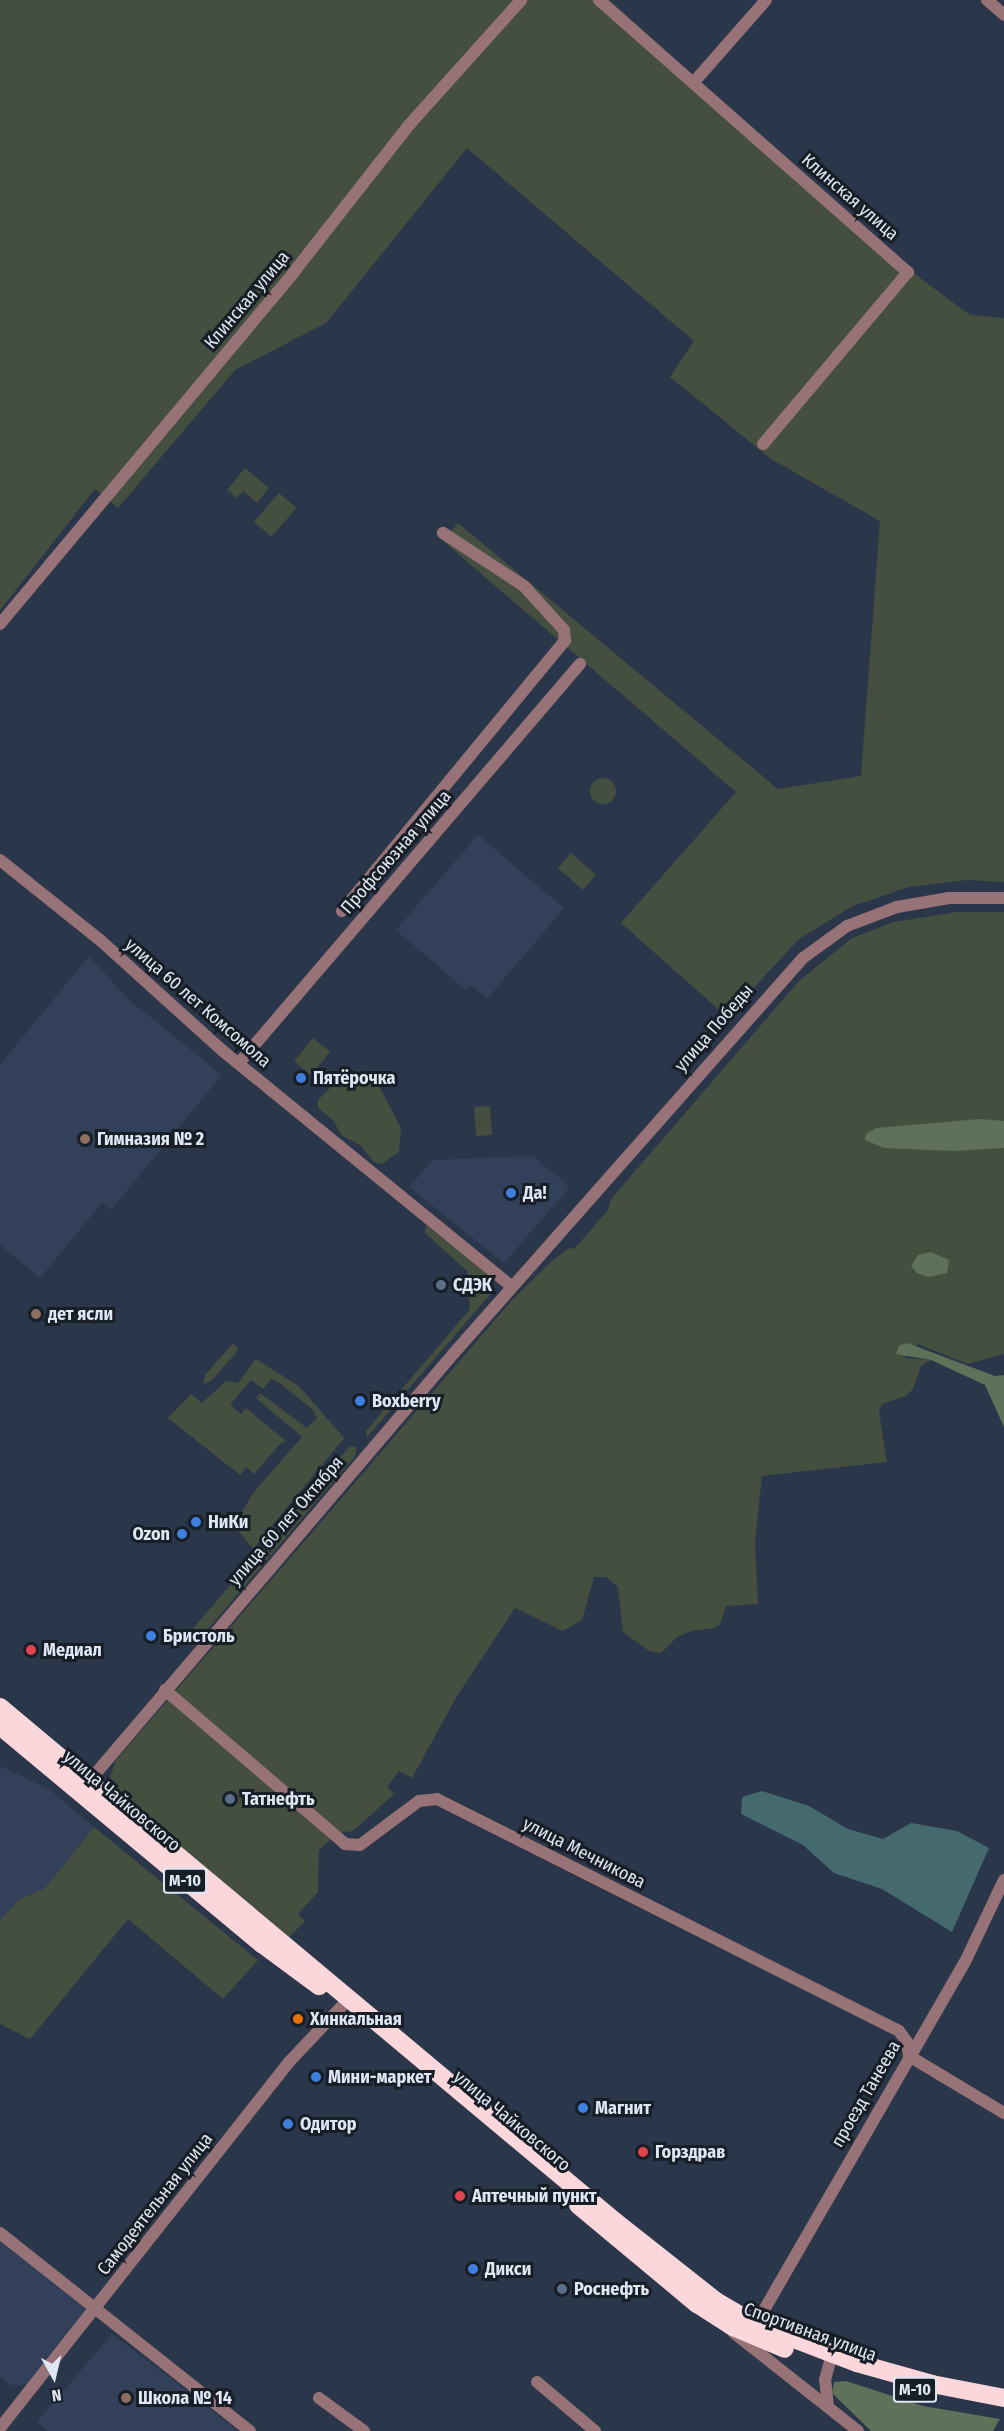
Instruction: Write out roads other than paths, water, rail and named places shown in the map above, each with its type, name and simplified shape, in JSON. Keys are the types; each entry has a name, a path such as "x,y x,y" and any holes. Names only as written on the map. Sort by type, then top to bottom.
{"highway":[{"name":"улица Чайковского","path":"0,1707 84,1787 262,1944 343,2005 608,2233 710,2313"},
{"name":"улица Чайковского","path":"0,1726 84,1787 658,2257 735,2312"},
{"name":"Спортивная улица","path":"735,2312 752,2330"},
{"name":"Спортивная улица","path":"710,2313 923,2392 1004,2408"},
{"name":"Спортивная улица","path":"830,2359 932,2384 1004,2398"}],"street":[{"name":"Клинская улица","path":"0,624 293,273 409,125 521,0"},
{"name":"Клинская улица","path":"599,0 908,272 763,444"},
{"path":"694,82 766,0"},
{"path":"987,0 1004,15"},
{"path":"342,911 565,640 564,630 524,586 442,533"},
{"name":"Профсоюзная улица","path":"239,1063 580,664"},
{"name":"улица 60 лет Комсомола","path":"0,860 100,940 239,1063 512,1287"},
{"name":"улица Победы","path":"512,1287 773,988 815,947 847,926 897,907 949,898 1004,898"},
{"name":"улица 60 лет Октября","path":"84,1787 512,1287"},
{"name":"улица Мечникова","path":"165,1690 345,1844 360,1845 419,1801 437,1799 899,2031 907,2042 909,2056"},
{"name":"проезд Танеева","path":"752,2330 799,2243 965,1962 1004,1880"},
{"name":"Самодеятельная улица","path":"0,2428 290,2061 343,2005"},
{"path":"909,2056 1004,2114"},
{"path":"0,2233 94,2311 250,2431"},
{"name":"улица Чайковского","path":"710,2313 858,2431"},
{"path":"828,2407 825,2380 830,2359"},
{"path":"537,2382 595,2431"},
{"path":"318,2398 364,2431"}],"place":[{"name":"Пятёрочка","path":"301,1078"},
{"name":"Гимназия № 2","path":"85,1139"},
{"name":"Да!","path":"511,1193"},
{"name":"СДЭК","path":"441,1285"},
{"name":"дет ясли","path":"36,1314"},
{"name":"Boxberry","path":"360,1401"},
{"name":"НиКи","path":"196,1522"},
{"name":"Ozon","path":"182,1534"},
{"name":"Бристоль","path":"151,1636"},
{"name":"Медиал","path":"31,1650"},
{"name":"Татнефть","path":"230,1799"},
{"name":"Хинкальная","path":"298,2019"},
{"name":"Мини-маркет","path":"316,2077"},
{"name":"Магнит","path":"583,2108"},
{"name":"Одитор","path":"288,2124"},
{"name":"Горздрав","path":"643,2152"},
{"name":"Аптечный пункт","path":"460,2196"},
{"name":"Дикси","path":"473,2269"},
{"name":"Роснефть","path":"562,2289"},
{"name":"Школа № 14","path":"126,2398"}]}
